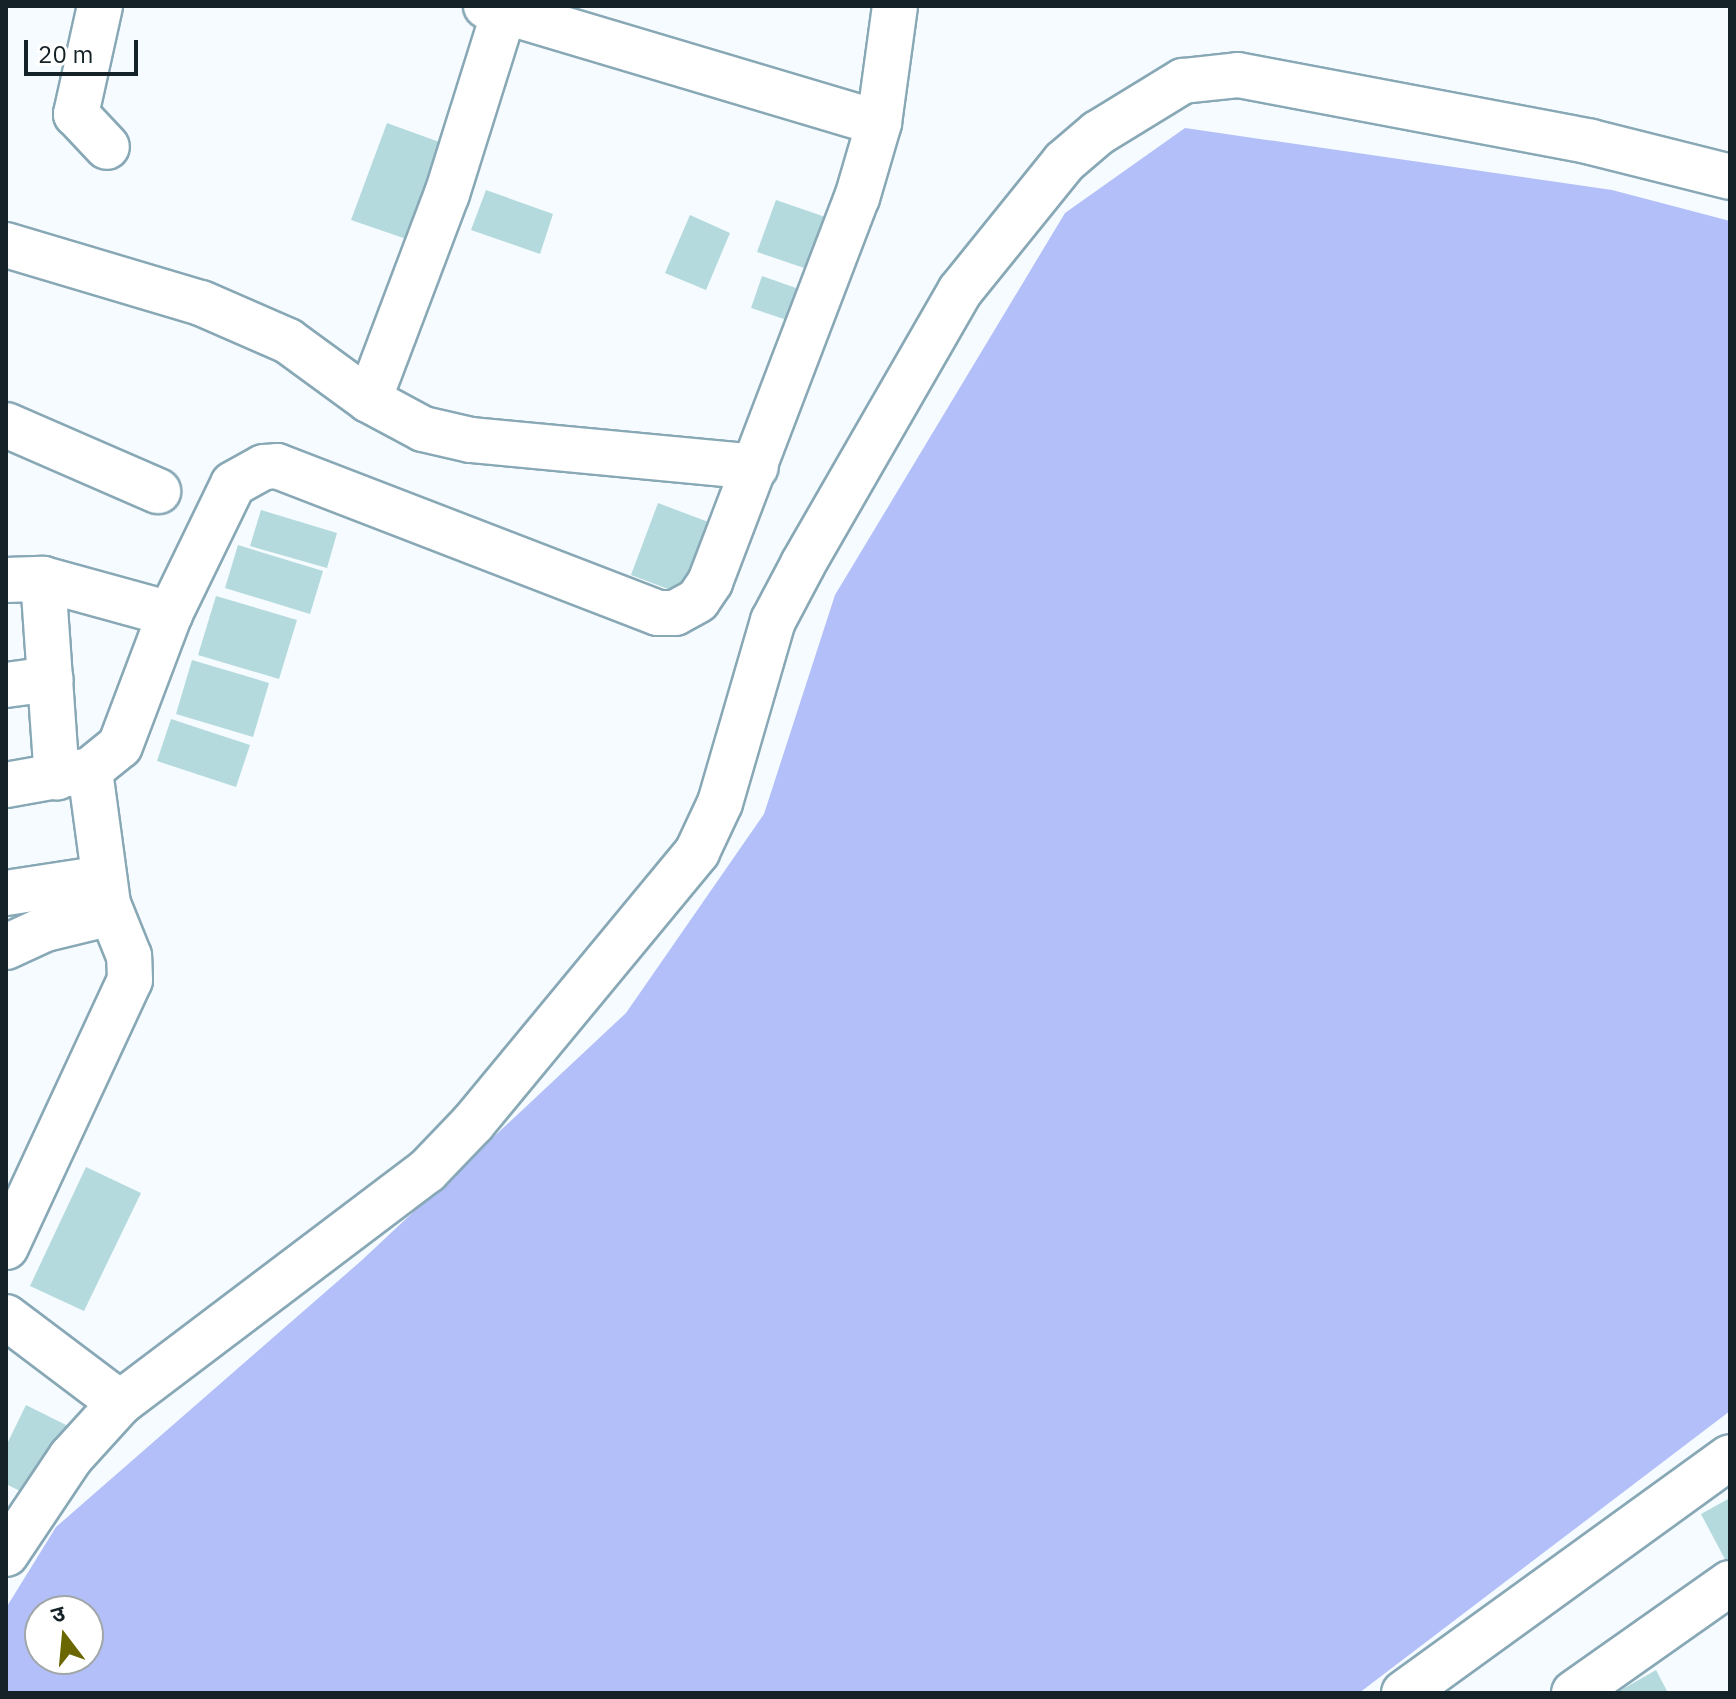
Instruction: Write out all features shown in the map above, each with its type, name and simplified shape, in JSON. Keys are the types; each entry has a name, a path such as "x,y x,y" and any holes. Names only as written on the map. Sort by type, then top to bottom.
{"street":[{"path":"100,6 76,114 107,147"},
{"path":"6,785 74,774 120,746 170,614 233,484 252,471 277,466 658,613 675,613 689,608 710,582 857,198 879,123 895,6"},
{"path":"369,400 447,194 499,8 879,123"},
{"path":"14,1529 71,1457 120,1403 427,1171 473,1123 697,852 720,803 773,621 818,538 960,291 1064,162 1098,133 1183,81 1238,75 1591,142 1730,177"},
{"path":"6,245 201,303 288,341 369,400 423,429 471,440 756,467"},
{"path":"6,425 158,491"},
{"path":"6,1247 130,980 129,956 107,895 25,580 170,614"},
{"path":"6,685 51,679"},
{"path":"6,893 107,895"},
{"path":"6,947 107,895"},
{"path":"6,1317 120,1403"},
{"path":"1404,1693 1730,1457"},
{"path":"1574,1693 1730,1583"}],"water":[{"path":"1185,128 1612,190 1730,221 1730,1411 1359,1693 6,1693 6,1608 56,1527 361,1261 626,1013 764,814 835,595 1065,213"}],"building":[{"path":"387,123 453,147 418,243 351,220"},
{"path":"486,190 553,214 540,254 471,230"},
{"path":"776,200 834,220 816,272 757,252"},
{"path":"690,215 730,233 706,290 665,273"},
{"path":"762,276 816,295 805,326 751,308"},
{"path":"658,503 719,526 692,598 631,575"},
{"path":"261,510 337,533 327,568 250,546"},
{"path":"238,545 323,571 310,614 225,588"},
{"path":"216,596 297,620 279,679 198,655"},
{"path":"192,660 269,683 253,737 176,714"},
{"path":"171,719 250,745 236,787 157,761"},
{"path":"86,1167 141,1193 84,1311 30,1286"},
{"path":"26,1405 68,1426 32,1497 6,1484 6,1446"},
{"path":"1730,1498 1730,1563 1728,1565 1701,1514"},
{"path":"1656,1670 1668,1693 1616,1693"}]}
